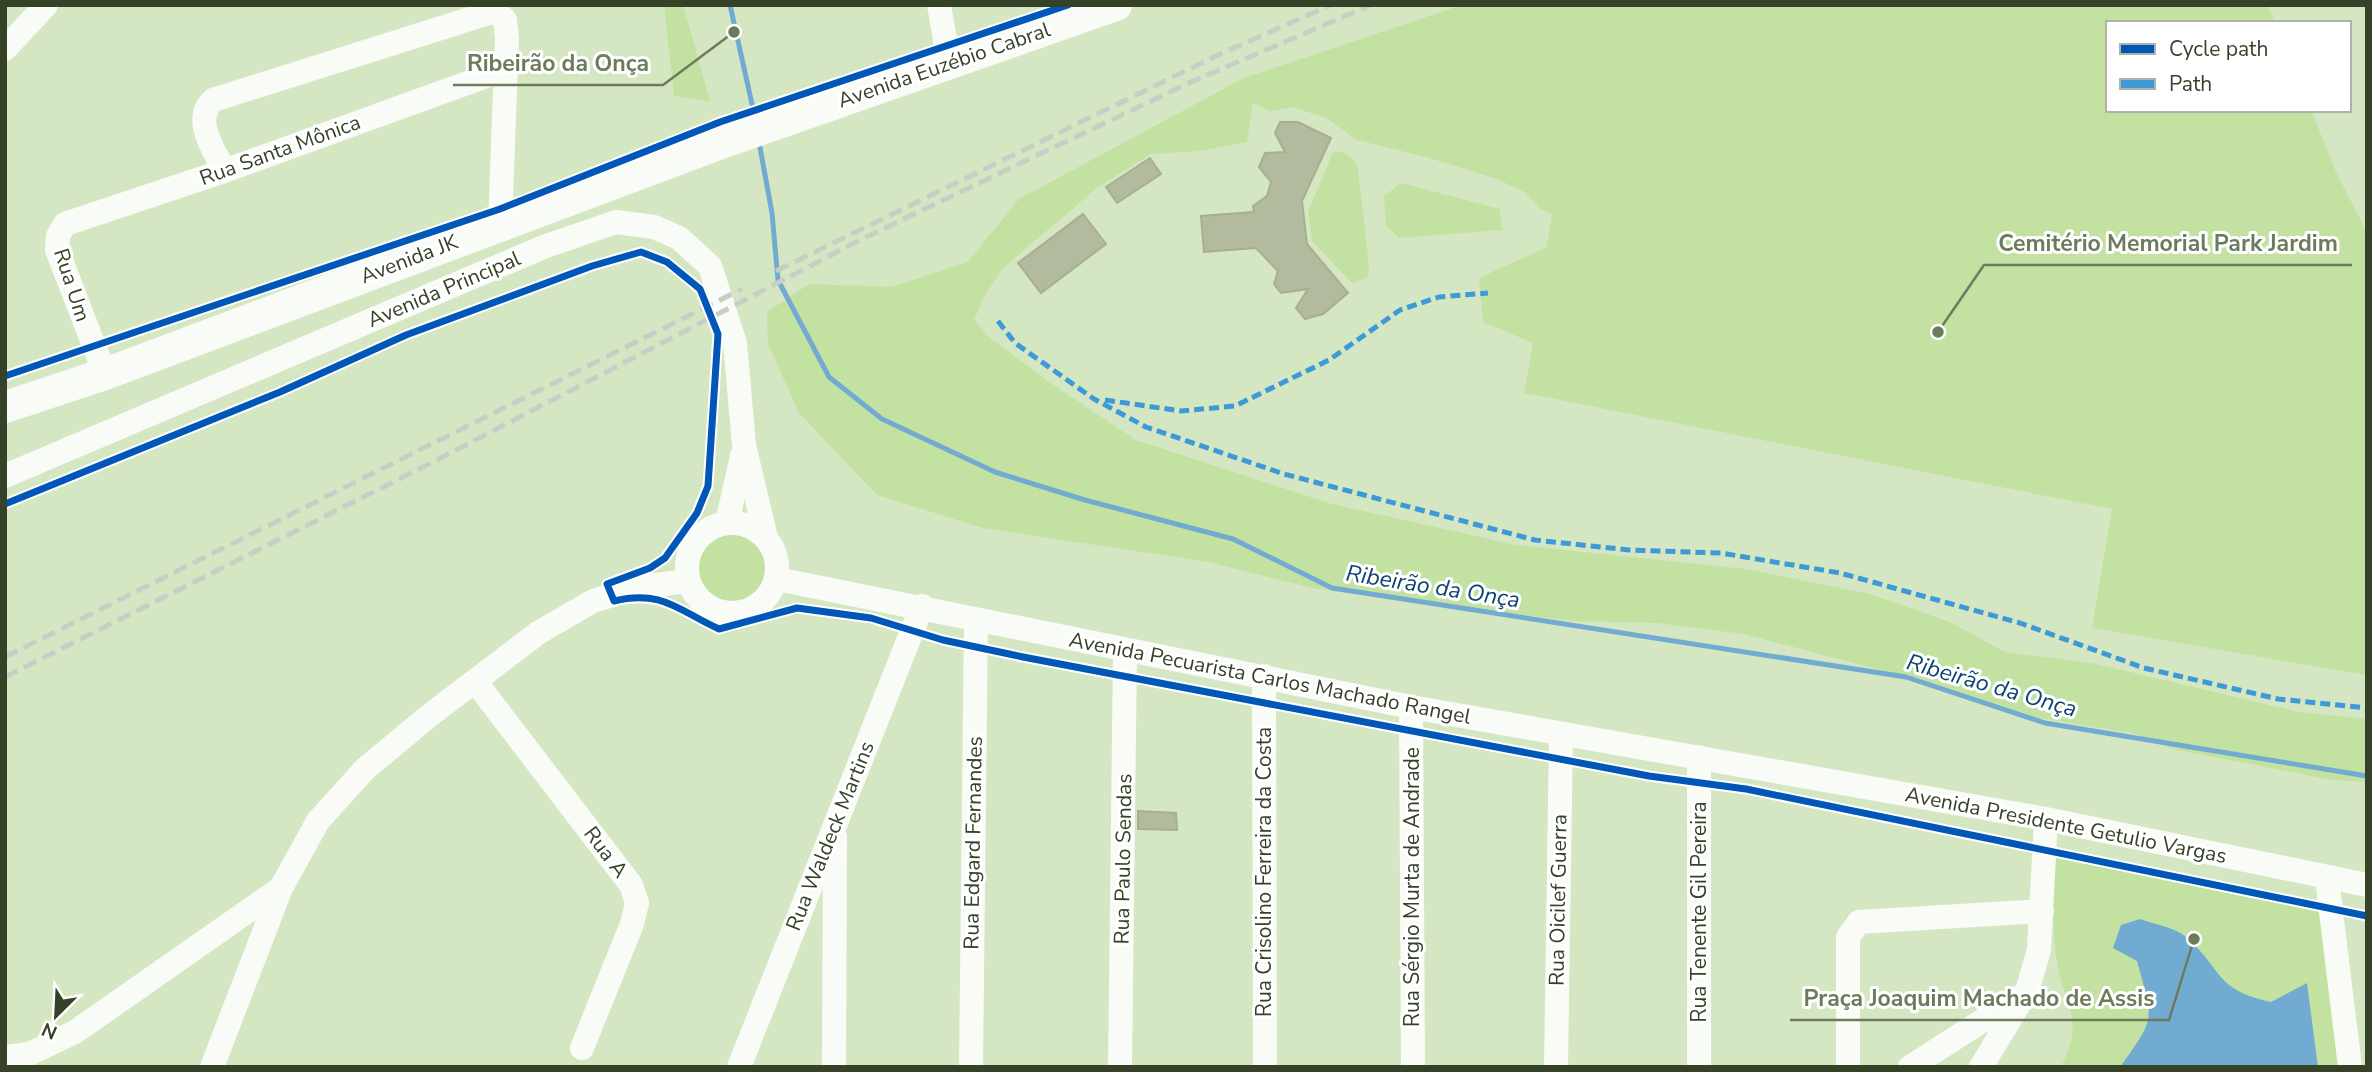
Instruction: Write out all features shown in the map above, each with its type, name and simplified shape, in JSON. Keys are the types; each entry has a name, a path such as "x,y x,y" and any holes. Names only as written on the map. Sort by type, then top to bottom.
{"main road":[{"name":"Avenida Euzébio Cabral","path":"813,111 1115,5"},
{"name":"Avenida JK","path":"5,407 105,374 813,111"}],"street":[{"path":"5,49 46,5"},
{"path":"939,5 949,62"},
{"path":"224,171 202,121 204,108 213,100 492,8 505,20 506,69 500,226"},
{"name":"Rua Santa Mônica","path":"58,236 65,224 224,171 506,69"},
{"name":"Avenida Principal","path":"5,476 546,246 616,222 654,227 679,238 710,267 735,343 744,445 766,538"},
{"name":"Rua Um","path":"58,236 57,250 105,374"},
{"name":"Avenida Principal","path":"727,523 744,445"},
{"path":"741,524 766,538 774,551 777,579 761,604 748,612 733,614 705,606 694,595 688,581 688,555 694,543 714,526 741,524"},
{"name":"Avenida Pecuarista Carlos Machado Rangel","path":"777,579 922,606 976,620 1411,707 1765,769"},
{"path":"212,1067 281,888 318,821 365,769 538,633 593,601 639,587 688,581"},
{"name":"Rua Waldeck Martins","path":"739,1067 922,606"},
{"name":"Rua Edgard Fernandes","path":"971,1067 976,620"},
{"name":"Rua Paulo Sendas","path":"1120,1067 1125,650"},
{"name":"Rua Crisolino Ferreira da Costa","path":"1264,676 1265,1067"},
{"name":"Rua A","path":"475,681 631,885 637,903 632,924 582,1048"},
{"name":"Rua Sérgio Murta de Andrade","path":"1411,707 1413,1067"},
{"name":"Rua Oicilef Guerra","path":"1556,1067 1561,734"},
{"name":"Rua Tenente Gil Pereira","path":"1699,757 1699,1067"},
{"name":"Avenida Presidente Getulio Vargas","path":"1765,769 2046,819 2367,885"},
{"path":"1981,1067 2027,991 2039,950 2046,819"},
{"path":"834,1067 835,822"},
{"path":"2327,878 2350,1067"},
{"path":"5,1057 29,1054 75,1032 281,888"},
{"path":"1848,1067 1848,937 1859,922 2042,911"},
{"path":"1910,1067 2027,991"}],"green space":[{"path":"664,5 683,5 710,101 674,96"},
{"path":"1462,5 2268,5 2274,21 2106,21 2106,112 2312,112 2336,172 2367,233 2367,675 2092,628 2112,509 1524,393 1533,343 1483,322 1479,278 1547,247 1552,214 1542,210 1524,192 1497,179 1426,157 1357,140 1326,118 1293,107 1270,111 1253,103 1247,142 1199,151 1151,154 1098,187 1003,268 985,295 974,320 990,338 1049,382 1136,440 1332,504 1516,545 1746,569 1870,594 1950,622 2005,652 2092,663 2298,712 2367,719 2367,782 2332,780 2173,749 2132,733 2020,715 1888,672 1744,634 1657,623 1572,621 1312,588 1209,562 983,528 877,495 799,413 768,344 767,312 809,284 892,287 968,262 1019,199 1244,78"},
{"path":"1333,152 1348,155 1358,168 1369,267 1367,278 1352,283 1312,241 1308,212"},
{"path":"1401,183 1500,209 1502,230 1399,238 1386,225 1384,196"},
{"path":"725,532 739,532 753,538 763,548 769,569 763,590 753,600 739,606 725,606 711,600 701,590 695,576 695,562 701,548 711,538"},
{"path":"2052,854 2328,911 2347,1067 2061,1067 2072,1038 2073,1027 2056,954"}],"water":[{"path":"2140,919 2170,928 2186,937 2221,977 2252,997 2271,1002 2307,983 2318,1067 2120,1067 2146,1027 2148,1007 2137,961 2113,948 2121,925"}],"building":[{"path":"1280,122 1298,122 1331,138 1302,201 1307,244 1348,293 1323,314 1305,319 1296,308 1308,289 1281,293 1274,284 1278,271 1256,248 1204,252 1201,216 1254,212 1253,206 1267,196 1271,182 1259,167 1265,153 1285,152 1275,133"},
{"path":"1150,158 1161,174 1117,203 1106,187"},
{"path":"1083,214 1106,244 1041,293 1018,263"},
{"path":"1138,811 1176,813 1177,830 1138,829"}],"waterway":[{"name":"Ribeirão da Onça","path":"730,5 756,122"},
{"name":"Ribeirão da Onça","path":"759,142 772,213 778,280 829,377 882,419 995,472 1085,500 1233,539 1332,588 1906,677 2045,723 2367,776"}],"railway":[{"path":"776,271 1218,55 1331,5"},
{"path":"5,677 437,460 864,238 1191,82 1371,5"},
{"path":"5,657 742,289"}],"marked path":[{"path":"1105,400 1181,411 1235,406 1329,360 1400,310 1439,297 1488,293"},
{"path":"998,321 1015,343 1094,399 1146,427 1284,474 1535,540 1629,550 1721,553 1840,573 2020,623 2144,668 2278,699 2367,708"}],"cycle path":[{"path":"5,376 500,209 720,122 1068,5"},
{"path":"5,504 280,392 406,335 592,266 641,252 667,262 700,289 718,334 708,486 697,513 665,558 650,568 607,584 614,601 631,598 658,600 719,629 797,608 871,618 943,640 1023,657 1649,776 1746,789 2367,916"}],"place":[{"name":"Ribeirão da Onça","path":"734,32"},
{"name":"Cemitério Memorial Park Jardim","path":"1938,332"},
{"name":"Praça Joaquim Machado de Assis","path":"2194,939"}]}
